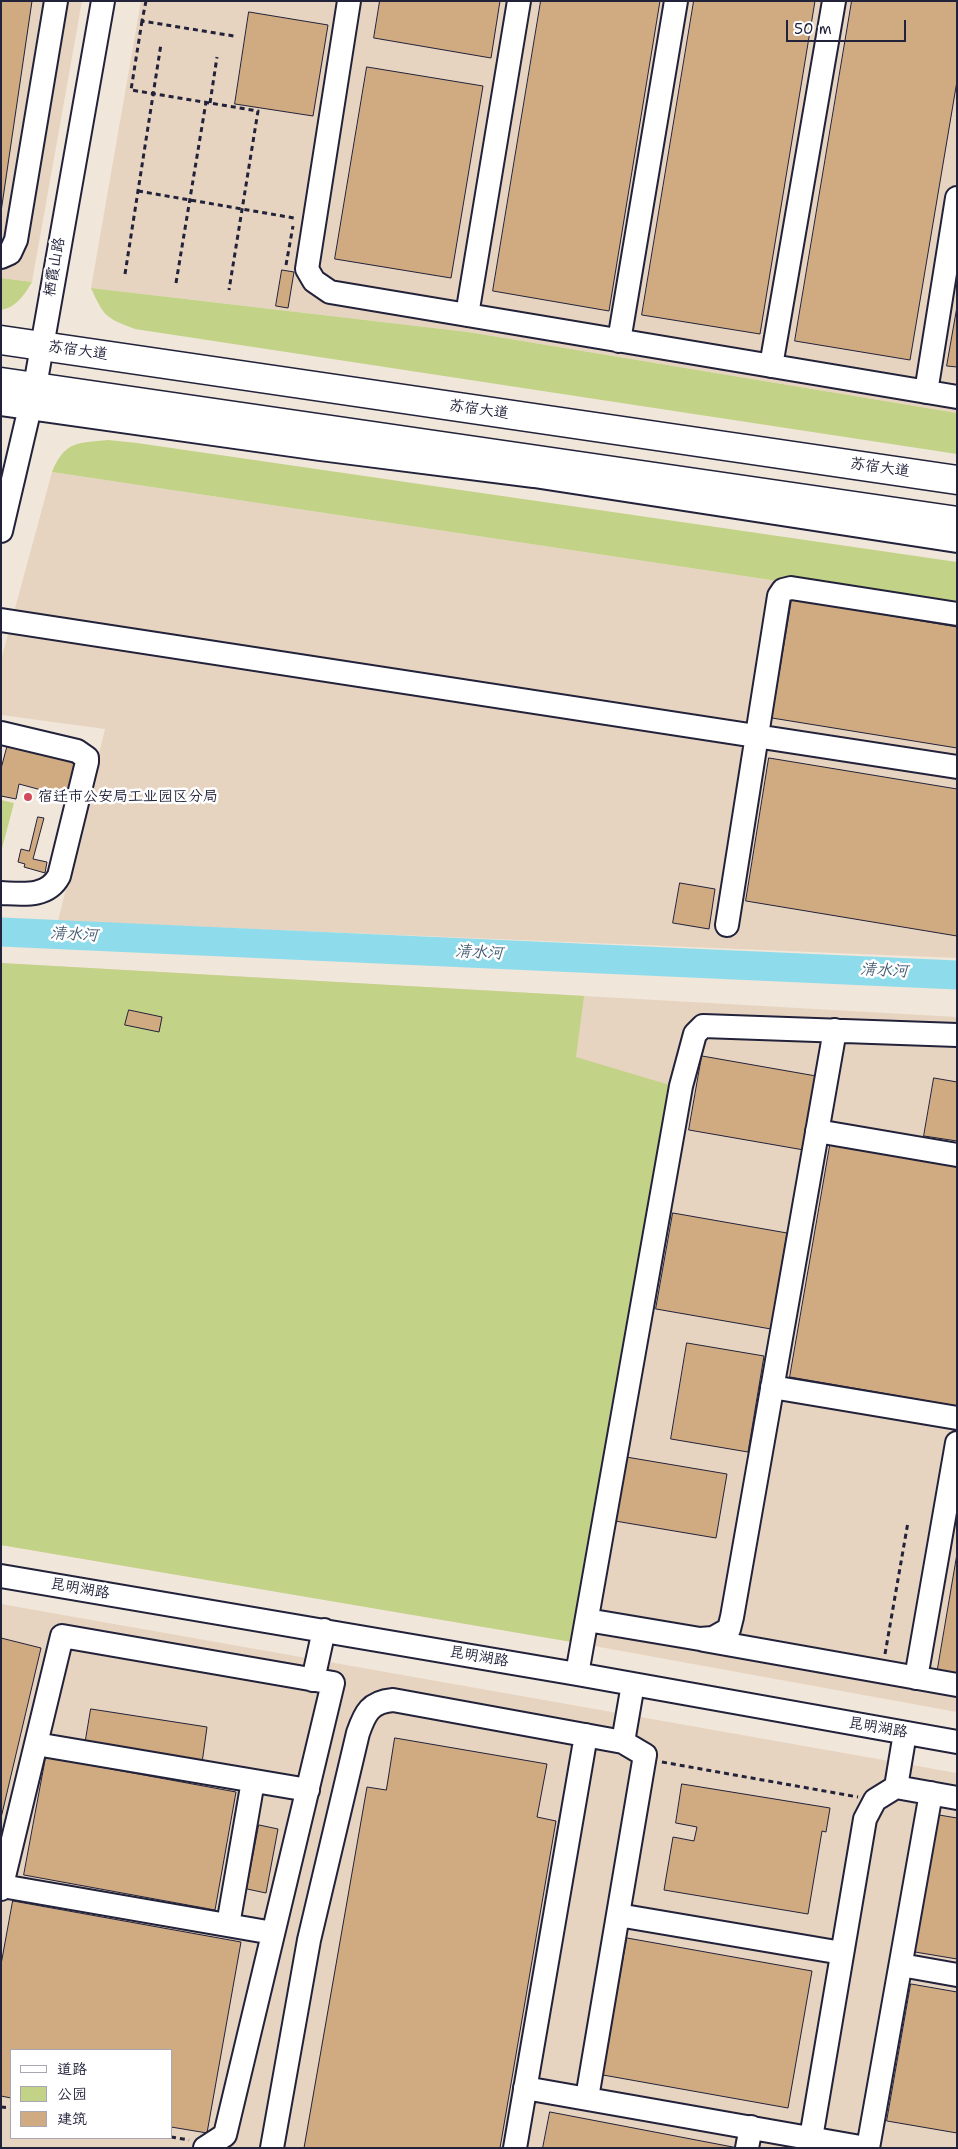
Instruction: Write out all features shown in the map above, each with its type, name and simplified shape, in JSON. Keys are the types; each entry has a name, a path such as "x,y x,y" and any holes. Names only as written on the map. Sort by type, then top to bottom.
{"main road":[{"name":"苏宿大道","path":"1,340 42,340 957,480"},
{"path":"1,382 32,397 957,521"}],"street":[{"path":"1,257 10,253 16,240 56,1"},
{"name":"栖霞山路","path":"1,531 32,397 103,1"},
{"path":"349,1 307,269 314,281 330,292 957,397"},
{"path":"467,315 519,1"},
{"path":"619,341 676,1"},
{"path":"771,366 834,1"},
{"path":"926,392 957,198"},
{"path":"1,328 42,340 957,468"},
{"path":"1,404 32,397 320,449 534,476 957,541"},
{"path":"727,925 779,596 783,590 791,588 957,614"},
{"path":"1,620 957,767"},
{"path":"1,893 36,893 45,891 56,882 87,762 87,758 76,751 2,736"},
{"path":"578,1674 681,1086 695,1034 703,1026 957,1035"},
{"path":"700,1639 713,1638 729,1629 732,1616 835,1030"},
{"path":"817,1131 957,1155"},
{"path":"772,1387 957,1418"},
{"path":"916,1678 957,1443"},
{"name":"昆明湖路","path":"1,1576 578,1674 957,1742"},
{"path":"587,1620 957,1685"},
{"path":"313,1680 324,1630"},
{"path":"205,2148 226,2134 274,1933 308,1790 333,1683 62,1636 2,1887 274,1933"},
{"path":"623,1742 634,1684"},
{"path":"272,2148 308,1940 358,1733 362,1720 371,1707 382,1701 393,1700 623,1742 645,1755 587,2098"},
{"path":"896,1787 906,1733"},
{"path":"515,2148 586,1735"},
{"path":"36,1744 308,1790"},
{"path":"228,1925 254,1781"},
{"path":"811,2138 865,1819 875,1800 896,1787 957,1798"},
{"path":"525,2088 587,2098 749,2137 811,2138 867,2148 931,1793"},
{"path":"618,1914 842,1953"},
{"path":"901,1964 957,1975"}],"path":[{"path":"146,1 131,90 258,111 229,290"},
{"path":"142,21 234,36"},
{"path":"125,274 161,44"},
{"path":"176,283 217,57"},
{"path":"138,191 294,218"},
{"path":"882,1672 908,1522"},
{"path":"645,1755 660,1762 875,1800"}],"shaded area":[{"path":"1,1 82,1 32,282 1,278"},
{"path":"141,1 957,1 957,413 468,332 91,288"},
{"path":"52,472 957,608 957,958 58,921 105,729 1,715 1,660"},
{"path":"1,963 957,1017 957,1712 572,1642 1,1545"},
{"path":"1,1604 957,1773 957,2148 1,2148"}],"green space":[{"path":"1,278 32,282 16,303 1,310"},
{"path":"91,288 468,332 957,413 957,454 135,329 107,315 99,305"},
{"path":"108,440 957,562 957,608 52,472 67,449 80,443"},
{"path":"1,800 14,803 1,852"},
{"path":"1,963 584,996 576,1057 673,1086 572,1642 1,1545"}],"building":[{"path":"1,1 32,1 1,212"},
{"path":"380,1 500,1 491,58 374,38"},
{"path":"541,1 660,1 609,311 493,291"},
{"path":"694,1 815,1 760,334 642,315"},
{"path":"852,1 957,1 957,81 910,360 795,341"},
{"path":"249,12 328,25 313,116 235,104"},
{"path":"367,67 483,86 451,278 335,259"},
{"path":"282,270 294,272 288,308 276,306"},
{"path":"957,307 957,367 947,366"},
{"path":"792,599 957,627 957,748 772,718"},
{"path":"8,744 85,760 75,799 19,784 16,799 1,796 1,769"},
{"path":"769,758 957,789 957,936 746,901"},
{"path":"38,817 44,818 33,859 47,862 45,873 24,867 25,864 18,862 21,849 29,851"},
{"path":"680,883 715,889 709,929 673,923"},
{"path":"129,1010 162,1017 159,1032 125,1025"},
{"path":"702,1056 816,1076 804,1150 689,1130"},
{"path":"934,1078 957,1082 957,1141 924,1136"},
{"path":"831,1140 957,1162 957,1406 790,1377"},
{"path":"673,1213 787,1233 771,1329 656,1309"},
{"path":"687,1343 764,1356 748,1452 671,1439"},
{"path":"626,1457 727,1474 716,1538 615,1521"},
{"path":"957,1554 957,1677 937,1674"},
{"path":"1,1638 41,1648 1,1818"},
{"path":"91,1709 207,1727 202,1763 85,1745"},
{"path":"395,1738 547,1764 537,1817 556,1821 500,2148 304,2148 367,1787 386,1790"},
{"path":"46,1757 236,1792 215,1910 24,1875"},
{"path":"682,1784 830,1808 826,1832 822,1831 808,1914 664,1890 673,1837 694,1841 697,1827 676,1823"},
{"path":"939,1815 957,1818 957,1959 915,1952"},
{"path":"259,1825 278,1829 266,1893 247,1889"},
{"path":"13,1901 241,1942 207,2133 172,2127 172,2049 10,2049 10,2098 1,2096 1,1965"},
{"path":"627,1938 812,1971 788,2108 603,2075"},
{"path":"911,1984 957,1992 957,2133 887,2121"},
{"path":"550,2112 738,2148 543,2148"}],"waterway":[{"name":"清水河","path":"1,932 957,975"}],"place":[{"name":"宿迁市公安局工业园区分局","path":"28,797"}]}
